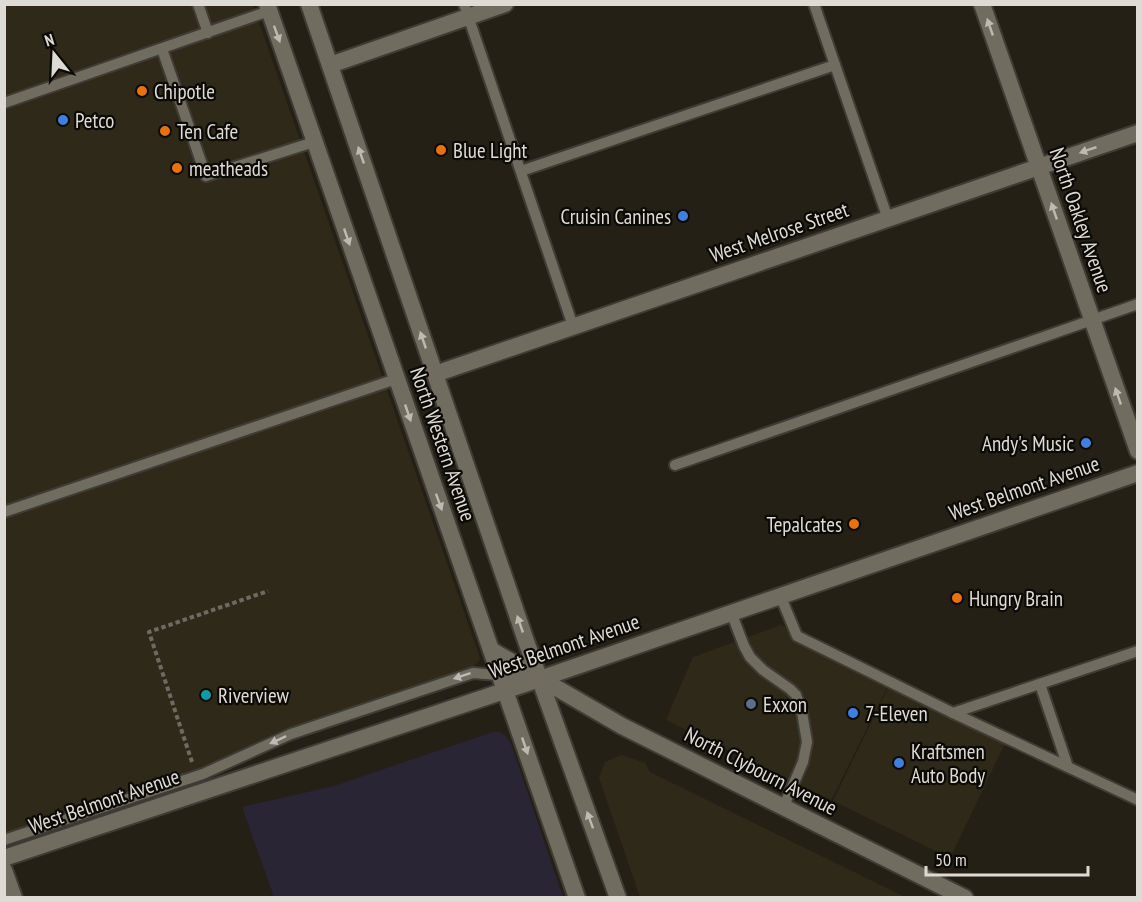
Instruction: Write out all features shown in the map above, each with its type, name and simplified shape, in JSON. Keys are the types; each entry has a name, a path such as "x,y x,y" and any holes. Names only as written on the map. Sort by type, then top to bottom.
{"main road":[{"name":"North Western Avenue","path":"309,4 526,641 618,897"},
{"path":"330,65 466,11 505,4"},
{"name":"North Oakley Avenue","path":"982,4 1137,451"},
{"name":"North Western Avenue","path":"268,8 577,897"},
{"name":"West Melrose Street","path":"435,374 1137,133"},
{"name":"West Belmont Avenue","path":"4,858 506,691 1137,473"},
{"name":"North Clybourn Avenue","path":"491,650 622,726 965,897"},
{"path":"4,870 14,897"}],"lane":[{"path":"198,4 208,33"},
{"path":"814,4 888,219"},
{"path":"4,103 208,33 268,8"},
{"path":"466,11 573,326"},
{"path":"162,49 206,176 314,142"},
{"path":"520,171 835,65"},
{"path":"675,465 1137,304"},
{"path":"4,512 396,379"},
{"path":"780,595 797,636 1137,800"},
{"path":"731,612 750,657 796,695 802,712 807,742 803,762 783,808"},
{"path":"953,713 1137,651"},
{"path":"4,840 203,774 291,734 473,673 541,679"},
{"path":"1040,684 1068,767"}],"path":[{"path":"193,766 149,632 268,591"}],"shaded area":[{"path":"4,5 253,5 480,658 471,668 295,728 198,770 4,835"},
{"path":"781,625 892,678 831,800 666,720 693,657"},
{"path":"893,678 1009,735 950,858 833,801"},
{"path":"493,732 500,732 506,736 511,744 563,897 274,897 242,807 334,786"},
{"path":"622,755 645,763 650,772 905,897 640,897 599,778 605,762"}],"place":[{"name":"Chipotle","path":"142,91"},
{"name":"Petco","path":"63,120"},
{"name":"Ten Cafe","path":"165,131"},
{"name":"Blue Light","path":"441,150"},
{"name":"meatheads","path":"177,168"},
{"name":"Cruisin Canines","path":"683,216"},
{"name":"Andy's Music","path":"1086,443"},
{"name":"Tepalcates","path":"854,524"},
{"name":"Hungry Brain","path":"957,598"},
{"name":"Riverview","path":"206,695"},
{"name":"Exxon","path":"751,704"},
{"name":"7-Eleven","path":"853,713"},
{"name":"Kraftsmen Auto Body","path":"899,763"}]}
